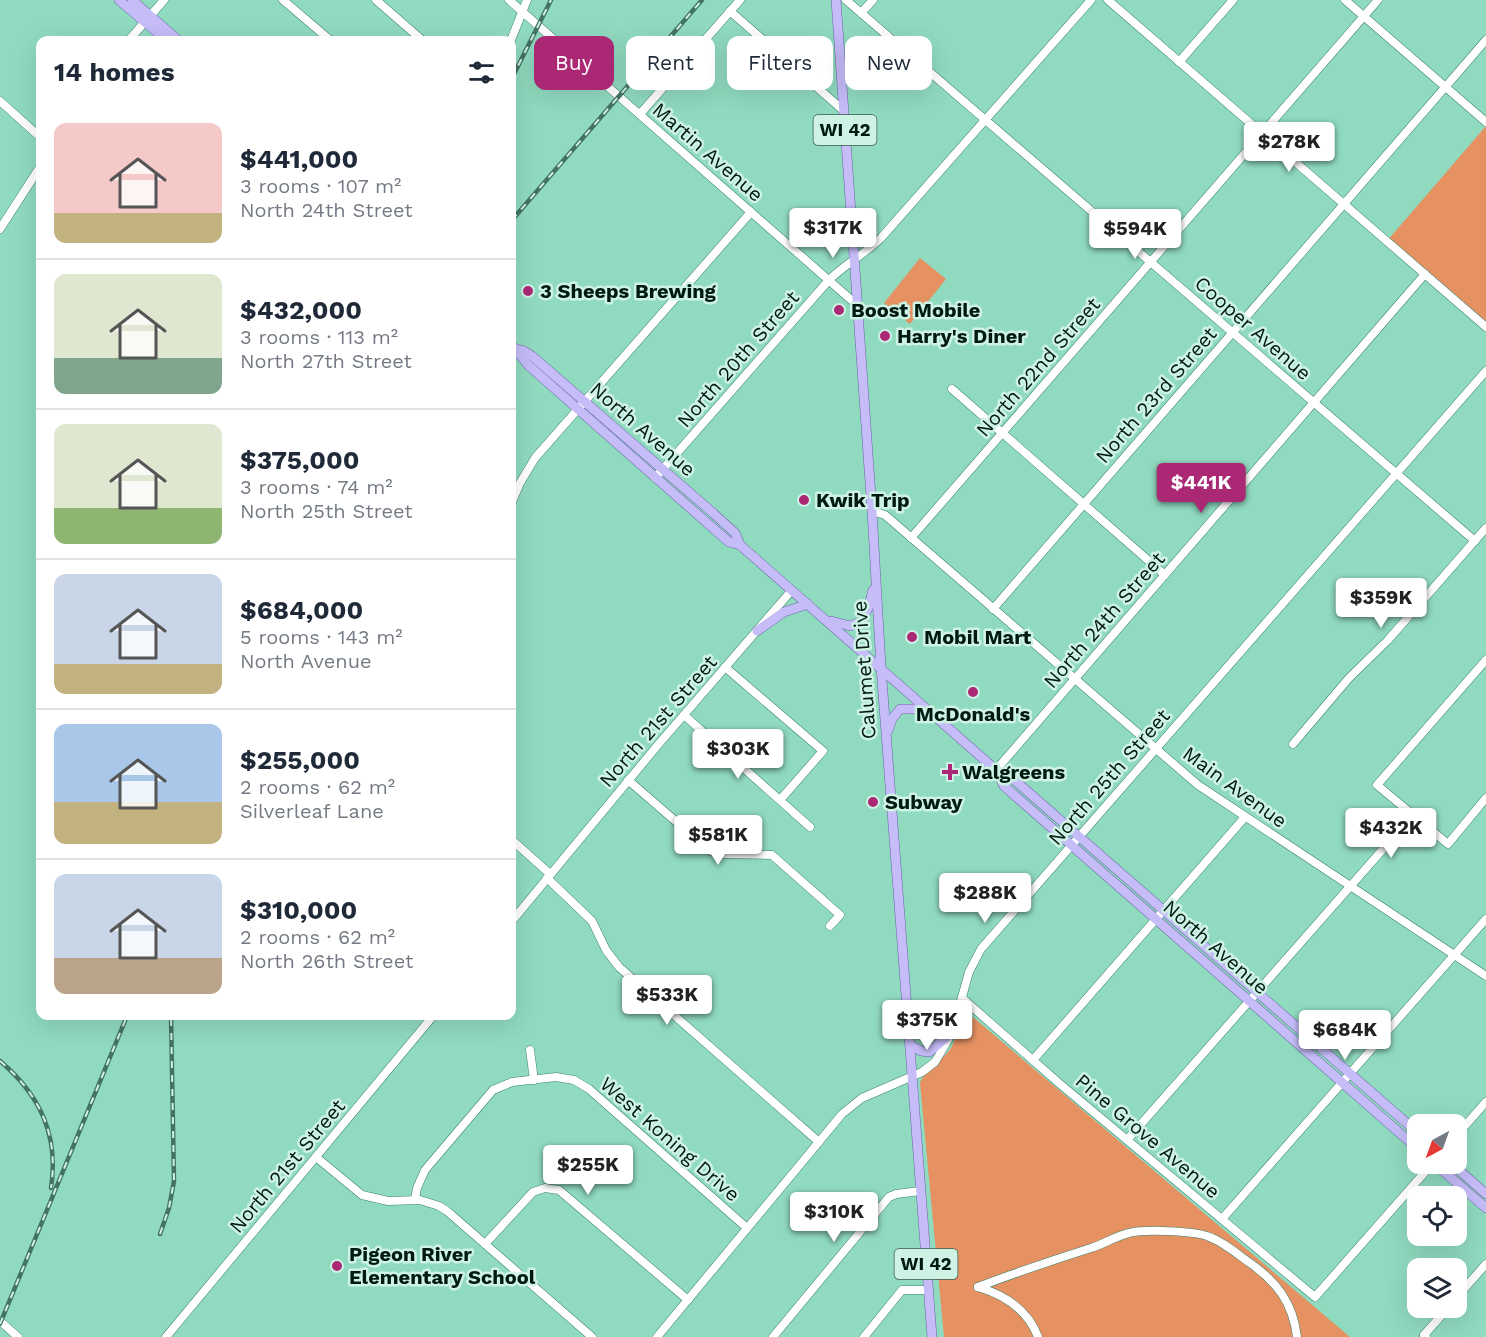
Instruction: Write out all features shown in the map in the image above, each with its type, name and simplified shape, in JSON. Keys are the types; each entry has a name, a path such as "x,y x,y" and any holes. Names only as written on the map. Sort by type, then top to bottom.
{"main road":[{"path":"119,0 172,36"},
{"path":"132,0 163,36"},
{"name":"Calumet Drive","path":"836,0 872,511 880,667 932,1337"},
{"name":"North Avenue","path":"516,351 528,365 581,406 659,474 722,536 729,542 740,545 996,770 1011,777 1407,1123"},
{"path":"825,619 847,626 862,621 876,582"},
{"path":"757,631 786,610 808,604"},
{"path":"887,745 890,724 900,709 914,709 936,716"},
{"name":"North Avenue","path":"996,770 1004,786 1407,1139"},
{"path":"910,1045 928,1052 950,1034"},
{"path":"1445,1174 1486,1208"},
{"path":"1463,1174 1486,1194"}],"street":[{"path":"133,36 164,0"},
{"path":"283,0 325,36"},
{"path":"376,0 417,36"},
{"name":"Martin Avenue","path":"509,0 857,305"},
{"path":"513,36 527,0"},
{"path":"640,114 740,0"},
{"name":"Cooper Avenue","path":"846,0 1475,541"},
{"path":"861,13 873,0"},
{"name":"North 20th Street","path":"659,474 829,280 881,238 1091,0"},
{"path":"1108,0 1486,327"},
{"path":"1179,62 1233,0"},
{"path":"1345,0 1486,122"},
{"name":"North 22nd Street","path":"911,538 1378,0"},
{"path":"730,11 844,111"},
{"name":"North 23rd Street","path":"993,609 1486,40"},
{"path":"0,101 36,133"},
{"path":"0,229 36,173"},
{"path":"516,492 535,458 751,212"},
{"name":"North 24th Street","path":"996,770 1425,274"},
{"name":"North 25th Street","path":"657,1337 842,1114 862,1098 912,1076 935,1062 950,1034 969,972 981,949 1486,371"},
{"path":"952,389 1165,574"},
{"name":"Main Avenue","path":"872,511 885,515 1198,785 1486,976"},
{"path":"1293,744 1349,678 1388,640 1486,528"},
{"name":"North 21st Street","path":"516,916 628,780 792,590"},
{"path":"1486,660 1377,785 1448,844 1486,798"},
{"path":"725,667 823,751 780,800"},
{"path":"684,715 810,827"},
{"path":"628,780 710,851 725,854 772,855 840,915 830,926"},
{"path":"1127,1140 1413,815"},
{"path":"1033,1060 1245,817"},
{"path":"516,844 585,912 606,950 619,967 819,1142"},
{"path":"1222,1219 1486,919"},
{"name":"Pine Grove Avenue","path":"962,998 1315,1297 1424,1174"},
{"name":"North 21st Street","path":"166,1337 430,1020"},
{"path":"531,1050 534,1080"},
{"name":"West Koning Drive","path":"415,1199 425,1170 487,1095 501,1085 565,1078 582,1084 747,1228"},
{"path":"1467,1124 1486,1102"},
{"path":"316,1157 362,1195 388,1201 415,1199 429,1202 447,1211 592,1337"},
{"path":"485,1244 533,1192 545,1188 559,1190 688,1300"},
{"path":"773,1337 889,1197 920,1191"},
{"path":"1038,1337 1034,1326 1017,1306 996,1292 978,1287 1009,1274 1093,1248 1131,1232 1161,1232 1206,1236 1227,1246 1254,1266 1287,1299 1297,1337"},
{"path":"1467,1286 1486,1264"},
{"path":"864,1337 902,1290 927,1290"},
{"path":"1425,1336 1440,1318"},
{"path":"0,1321 18,1337"}],"shaded area":[{"path":"1486,126 1486,327 1387,241"},
{"path":"920,258 946,279 910,324 884,303"},
{"path":"970,1017 974,1018 1350,1337 944,1337 920,1083 925,1074 951,1048 961,1026"}],"railway":[{"path":"516,70 551,0"},
{"path":"516,215 702,0"},
{"path":"0,1324 125,1020"},
{"path":"160,1234 169,1208 174,1181 171,1020"},
{"path":"0,1061 26,1088 44,1117 52,1151 51,1188"}],"place":[{"name":"3 Sheeps Brewing","path":"528,291"},
{"name":"Boost Mobile","path":"839,310"},
{"name":"Harry's Diner","path":"885,336"},
{"name":"Kwik Trip","path":"804,500"},
{"name":"Mobil Mart","path":"912,637"},
{"name":"McDonald's","path":"973,692"},
{"name":"Walgreens","path":"950,772"},
{"name":"Subway","path":"873,802"},
{"name":"Pigeon River Elementary School","path":"337,1266"}]}
